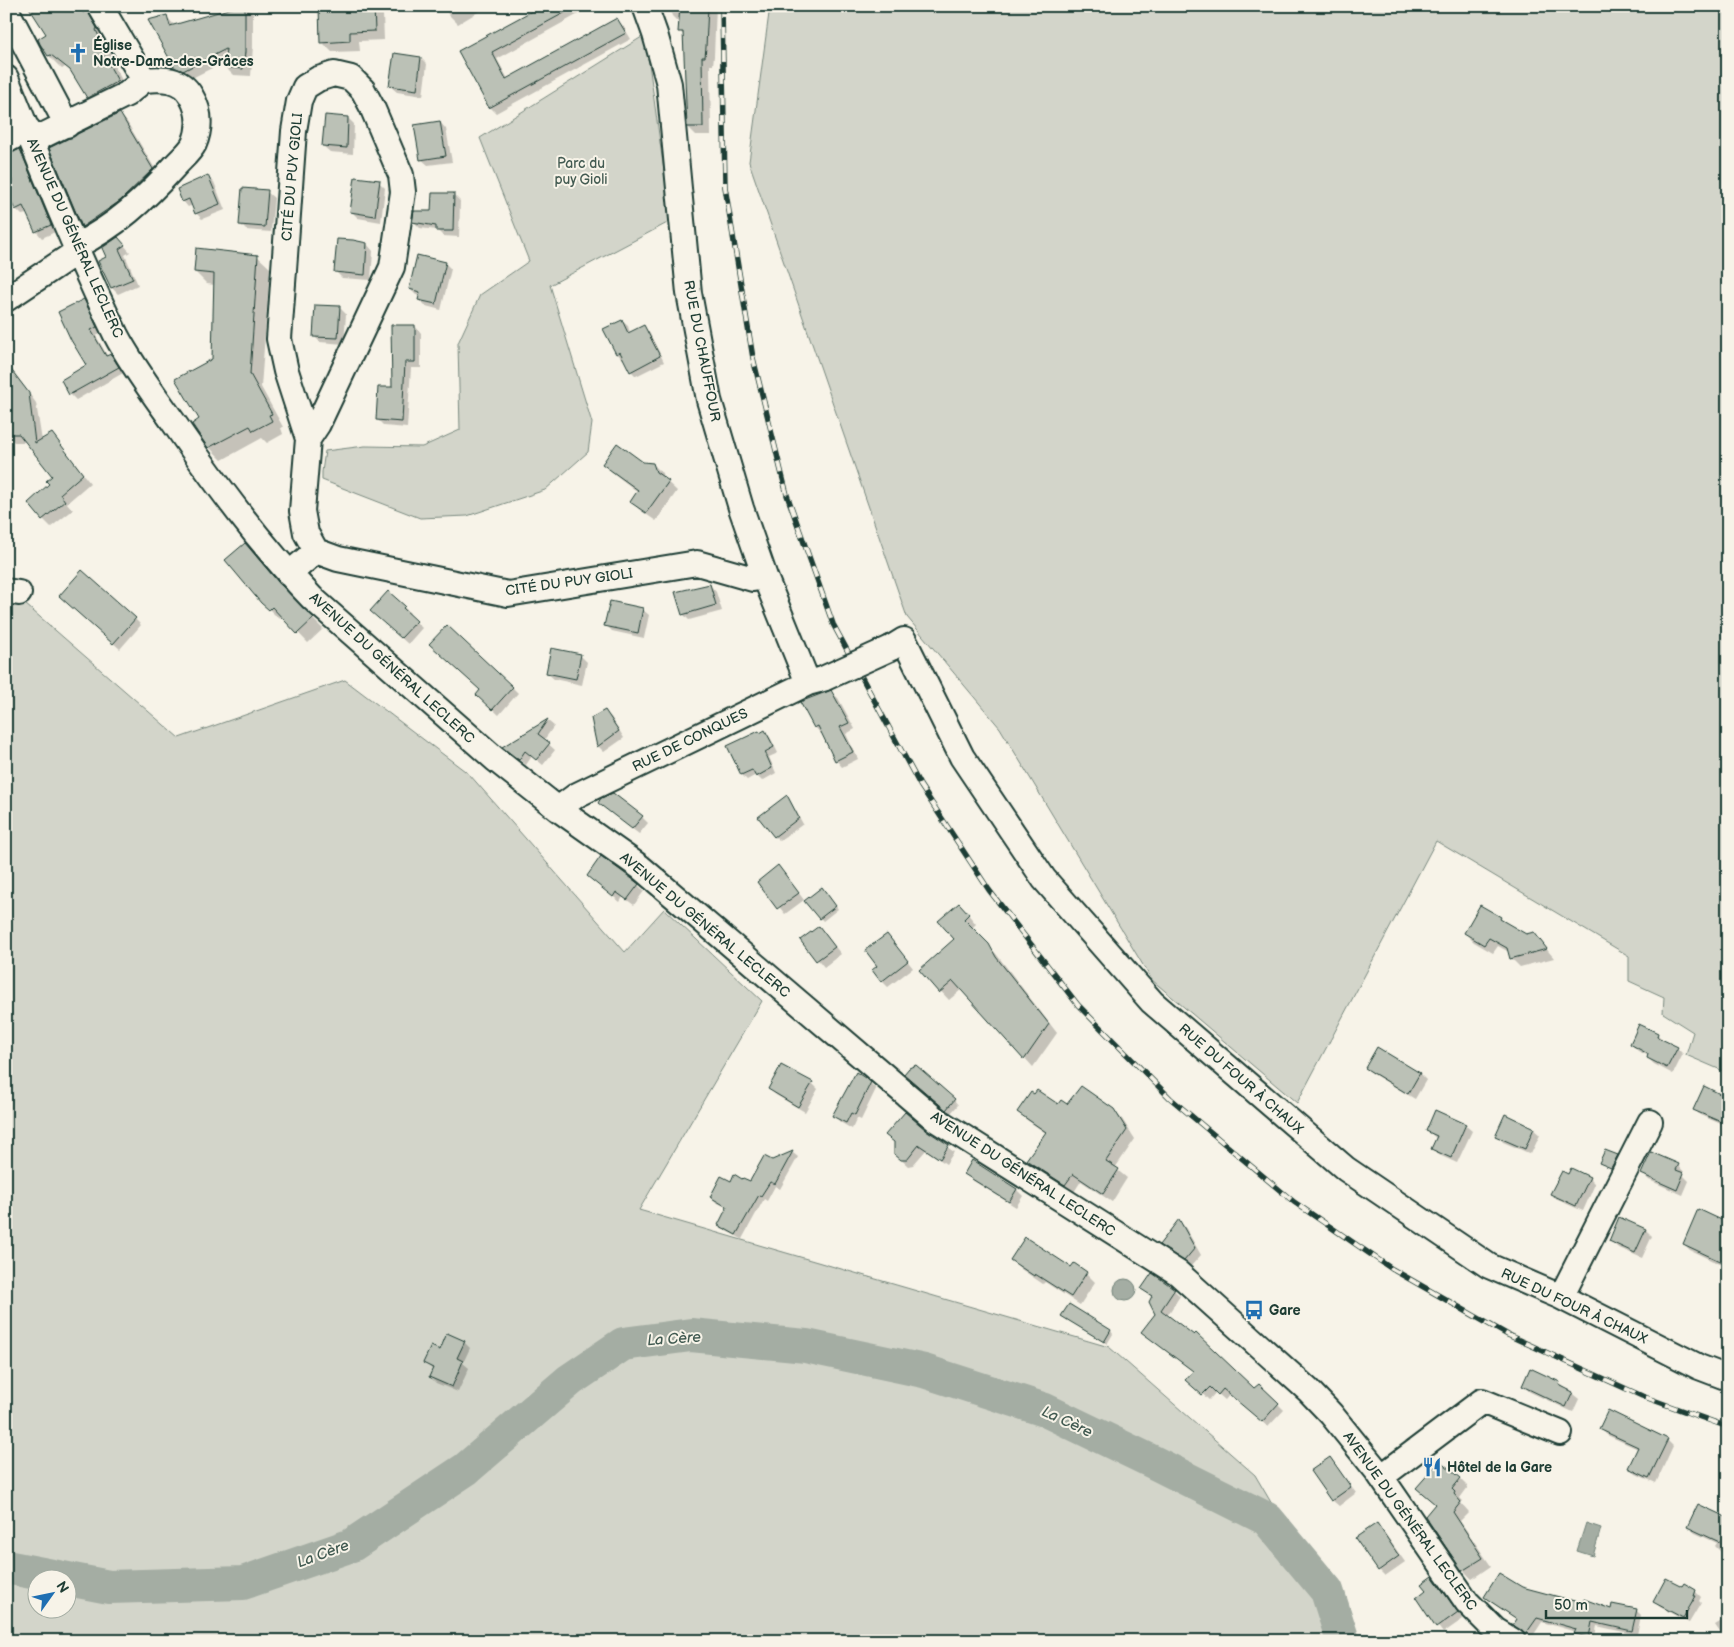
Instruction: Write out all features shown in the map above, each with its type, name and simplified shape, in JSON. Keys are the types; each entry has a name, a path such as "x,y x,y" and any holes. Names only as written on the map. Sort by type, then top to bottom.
{"street":[{"path":"100,6 144,80"},
{"name":"RUE DU CHAUFFOUR","path":"645,6 669,84 689,294 709,400 741,508 765,577 816,681"},
{"path":"6,9 67,125"},
{"name":"CITÉ DU PUY GIOLI","path":"308,439 318,424 392,267 403,192 401,175 364,90 351,78 334,74 318,78 305,88 298,101 294,131 279,339 286,371 308,439 302,512 306,534 316,551 338,559 508,594 697,563 753,579 765,577"},
{"name":"AVENUE DU GÉNÉRAL LECLERC","path":"6,78 77,249 117,336 154,394 200,460 265,547 312,598 487,753 558,809 640,867 935,1119 1178,1273 1308,1390 1331,1414 1380,1476 1467,1602 1495,1630 1513,1641"},
{"path":"6,141 67,125 127,94 144,80 160,78 175,81 190,93 198,108 199,129 193,146 147,197 104,231 6,299"},
{"path":"289,574 316,551"},
{"name":"RUE DU FOUR À CHAUX","path":"891,648 904,640 962,757 1044,879 1152,1002 1346,1170 1489,1266 1561,1298 1699,1366 1728,1378"},
{"name":"RUE DE CONQUES","path":"558,809 577,795 816,681 891,648"},
{"path":"1561,1298 1650,1122"},
{"path":"1380,1476 1482,1400 1560,1432"}],"green space":[{"path":"770,6 1728,6 1728,1073 1686,1055 1693,1032 1663,1013 1664,997 1629,981 1629,956 1436,841 1297,1103 1152,980 1000,728 907,617 749,162"},
{"name":"Parc du puy Gioli","path":"645,35 671,221 550,285 592,423 588,452 545,490 467,516 420,518 322,480 325,451 365,446 422,447 460,430 458,343 480,295 529,261 480,138"},
{"path":"25,604 179,738 345,680 469,774 625,952 664,909 762,1001 639,1210 1109,1347 1255,1475 1352,1641 6,1641 6,606"}],"shaded area":[{"path":"1125,1279 1133,1282 1136,1290 1133,1298 1125,1301 1117,1298 1114,1290 1117,1282"},
{"path":"1586,1523 1601,1528 1593,1556 1577,1551"}],"building":[{"name":"Église Notre-Dame-des-Grâces","path":"28,6 79,6 83,13 87,10 97,28 96,30 102,43 98,45 118,81 87,98 70,70 51,55 48,56 40,44 38,39 46,34"},
{"path":"239,6 245,6 243,69 224,67 226,49 183,71 174,67 148,20 167,15 170,26"},
{"path":"319,6 374,6 375,31 350,32 350,41 320,43"},
{"path":"541,6 577,6 492,52 506,79 617,18 626,33 489,108 458,51"},
{"path":"680,6 708,6 705,57 702,57 703,127 687,127 683,32 678,32"},
{"path":"394,53 421,57 417,90 389,86"},
{"path":"120,113 153,169 120,201 82,227 49,148"},
{"path":"325,115 348,117 347,148 322,146"},
{"path":"440,121 446,156 420,160 414,125"},
{"path":"20,149 51,225 35,232 23,206 15,210 6,189 6,185 13,182 6,166 6,155"},
{"path":"208,175 220,204 195,214 189,199 182,202 177,189"},
{"path":"355,177 380,180 375,216 350,212"},
{"path":"242,188 268,190 265,227 239,225"},
{"path":"432,193 454,193 453,231 436,231 436,226 412,222 414,211 431,211"},
{"path":"118,237 125,245 119,249 133,279 111,288 98,261 106,257 102,248"},
{"path":"337,239 367,243 365,275 334,272"},
{"path":"196,248 258,255 250,374 272,414 269,415 272,421 253,431 250,426 208,448 192,424 199,419 175,379 212,359 214,274 194,272"},
{"path":"417,255 446,262 436,304 418,300 420,292 409,289"},
{"path":"84,299 97,327 91,330 106,356 111,354 119,367 69,395 61,380 86,365 71,340 58,312"},
{"path":"315,305 340,306 338,338 313,337"},
{"path":"622,320 628,333 644,325 660,356 630,372 620,352 616,354 603,329"},
{"path":"391,325 415,325 415,362 405,362 402,422 376,420 378,387 392,387"},
{"path":"6,363 29,393 35,443 52,433 83,474 60,494 65,501 42,520 28,503 49,484 46,481 52,476 19,434 6,434"},
{"path":"617,443 643,462 653,463 656,472 669,481 646,513 630,502 638,490 602,464"},
{"path":"245,543 279,583 314,618 297,634 272,607 269,610 261,603 225,560"},
{"path":"82,570 136,618 113,644 59,596"},
{"path":"710,584 716,605 682,615 675,592"},
{"path":"388,591 405,606 403,608 417,621 401,638 370,611"},
{"path":"610,601 643,608 638,633 604,626"},
{"path":"447,625 513,687 492,710 476,695 480,690 429,644"},
{"path":"551,648 581,654 576,679 546,673"},
{"path":"831,690 849,723 840,727 853,752 835,761 818,726 814,728 800,702"},
{"path":"605,710 619,731 597,747 591,718"},
{"path":"548,719 538,734 550,743 536,760 525,751 519,760 502,747"},
{"path":"765,730 774,747 765,752 772,768 756,777 752,770 741,775 727,746"},
{"path":"613,793 643,816 632,829 598,803 601,798"},
{"path":"787,795 799,818 774,837 758,817"},
{"path":"601,856 639,884 627,900 616,892 613,897 587,876"},
{"path":"778,865 799,893 777,909 757,882"},
{"path":"822,887 836,906 819,919 804,901"},
{"path":"959,903 969,914 964,919 989,944 996,957 1049,1024 1024,1060 953,981 939,993 919,970 954,939 938,921"},
{"path":"1480,905 1526,934 1534,932 1547,949 1510,959 1507,948 1489,938 1484,945 1464,933"},
{"path":"819,926 835,947 816,961 800,940"},
{"path":"887,934 908,961 881,982 872,970 877,966 865,950"},
{"path":"1639,1024 1658,1033 1657,1037 1678,1047 1667,1068 1647,1058 1648,1054 1630,1044"},
{"path":"1377,1047 1420,1073 1408,1094 1365,1068"},
{"path":"781,1065 813,1082 798,1107 768,1089"},
{"path":"916,1065 955,1099 946,1110 904,1074 909,1068"},
{"path":"856,1072 871,1082 855,1115 851,1113 846,1123 832,1116"},
{"path":"1081,1086 1114,1109 1127,1130 1106,1161 1119,1169 1103,1194 1073,1174 1065,1185 1026,1160 1046,1132 1017,1112 1031,1092 1034,1094 1037,1090 1058,1104 1061,1100 1067,1104"},
{"path":"1704,1086 1728,1098 1728,1125 1693,1110"},
{"path":"1435,1110 1466,1124 1451,1158 1431,1149 1437,1136 1426,1131"},
{"path":"905,1112 926,1130 949,1145 940,1159 919,1145 907,1160 901,1160 894,1154 894,1142 885,1135"},
{"path":"1505,1114 1534,1128 1525,1149 1495,1136"},
{"path":"1605,1150 1618,1155 1611,1168 1599,1163"},
{"path":"793,1151 775,1184 770,1182 761,1196 759,1195 736,1235 718,1225 727,1207 710,1197 721,1176 731,1181 734,1174 750,1181 764,1156 772,1160"},
{"path":"1651,1152 1679,1164 1676,1170 1684,1173 1677,1190 1641,1174"},
{"path":"972,1160 1017,1189 1009,1202 964,1174"},
{"path":"1571,1168 1590,1177 1576,1206 1550,1194 1562,1171 1568,1174"},
{"path":"1698,1209 1728,1223 1728,1265 1683,1244"},
{"path":"1619,1217 1646,1229 1635,1253 1609,1241"},
{"path":"1179,1219 1195,1248 1184,1261 1159,1245"},
{"path":"1025,1237 1071,1267 1074,1263 1087,1272 1071,1297 1010,1260"},
{"path":"1152,1273 1175,1289 1161,1310 1194,1335 1196,1333 1254,1388 1259,1384 1279,1403 1262,1422 1223,1389 1218,1395 1210,1387 1202,1395 1185,1380 1193,1371 1141,1332 1155,1314 1149,1302 1152,1296 1141,1289"},
{"path":"1069,1304 1111,1330 1104,1342 1061,1316"},
{"path":"447,1333 465,1341 457,1358 463,1361 452,1387 429,1377 433,1368 423,1363 431,1346 440,1350"},
{"path":"1530,1368 1560,1382 1559,1385 1573,1392 1566,1407 1522,1386"},
{"path":"1608,1410 1668,1439 1649,1478 1628,1468 1638,1447 1599,1429"},
{"path":"1330,1457 1351,1487 1331,1501 1310,1471"},
{"path":"1440,1461 1461,1478 1452,1489 1461,1502 1453,1512 1483,1558 1462,1571 1425,1516 1435,1504 1416,1488"},
{"path":"1698,1504 1728,1518 1728,1546 1687,1527"},
{"path":"1377,1523 1399,1556 1378,1571 1355,1538"},
{"path":"1499,1573 1522,1587 1582,1603 1584,1599 1611,1609 1612,1604 1637,1609 1632,1631 1592,1622 1589,1637 1574,1634 1576,1629 1537,1618 1525,1635 1513,1625 1517,1619 1484,1597"},
{"path":"1432,1576 1458,1612 1436,1628 1416,1598 1426,1590 1421,1584"},
{"path":"1666,1578 1682,1586 1684,1583 1696,1590 1694,1596 1696,1596 1683,1618 1653,1602"}],"waterway":[{"name":"La Cère","path":"6,1567 109,1587 243,1583 352,1545 466,1469 570,1380 623,1344 691,1335 806,1346 924,1371 1045,1410 1267,1519 1327,1591 1343,1641"}],"railway":[{"path":"722,6 725,187 753,358 787,495 833,624 920,785 989,890 1078,1005 1170,1098 1294,1202 1392,1269 1508,1335 1642,1396 1728,1427"}],"place":[{"name":"Église Notre-Dame-des-Grâces","path":"78,53"},
{"name":"Gare","path":"1254,1310"},
{"name":"Hôtel de la Gare","path":"1432,1467"}]}
